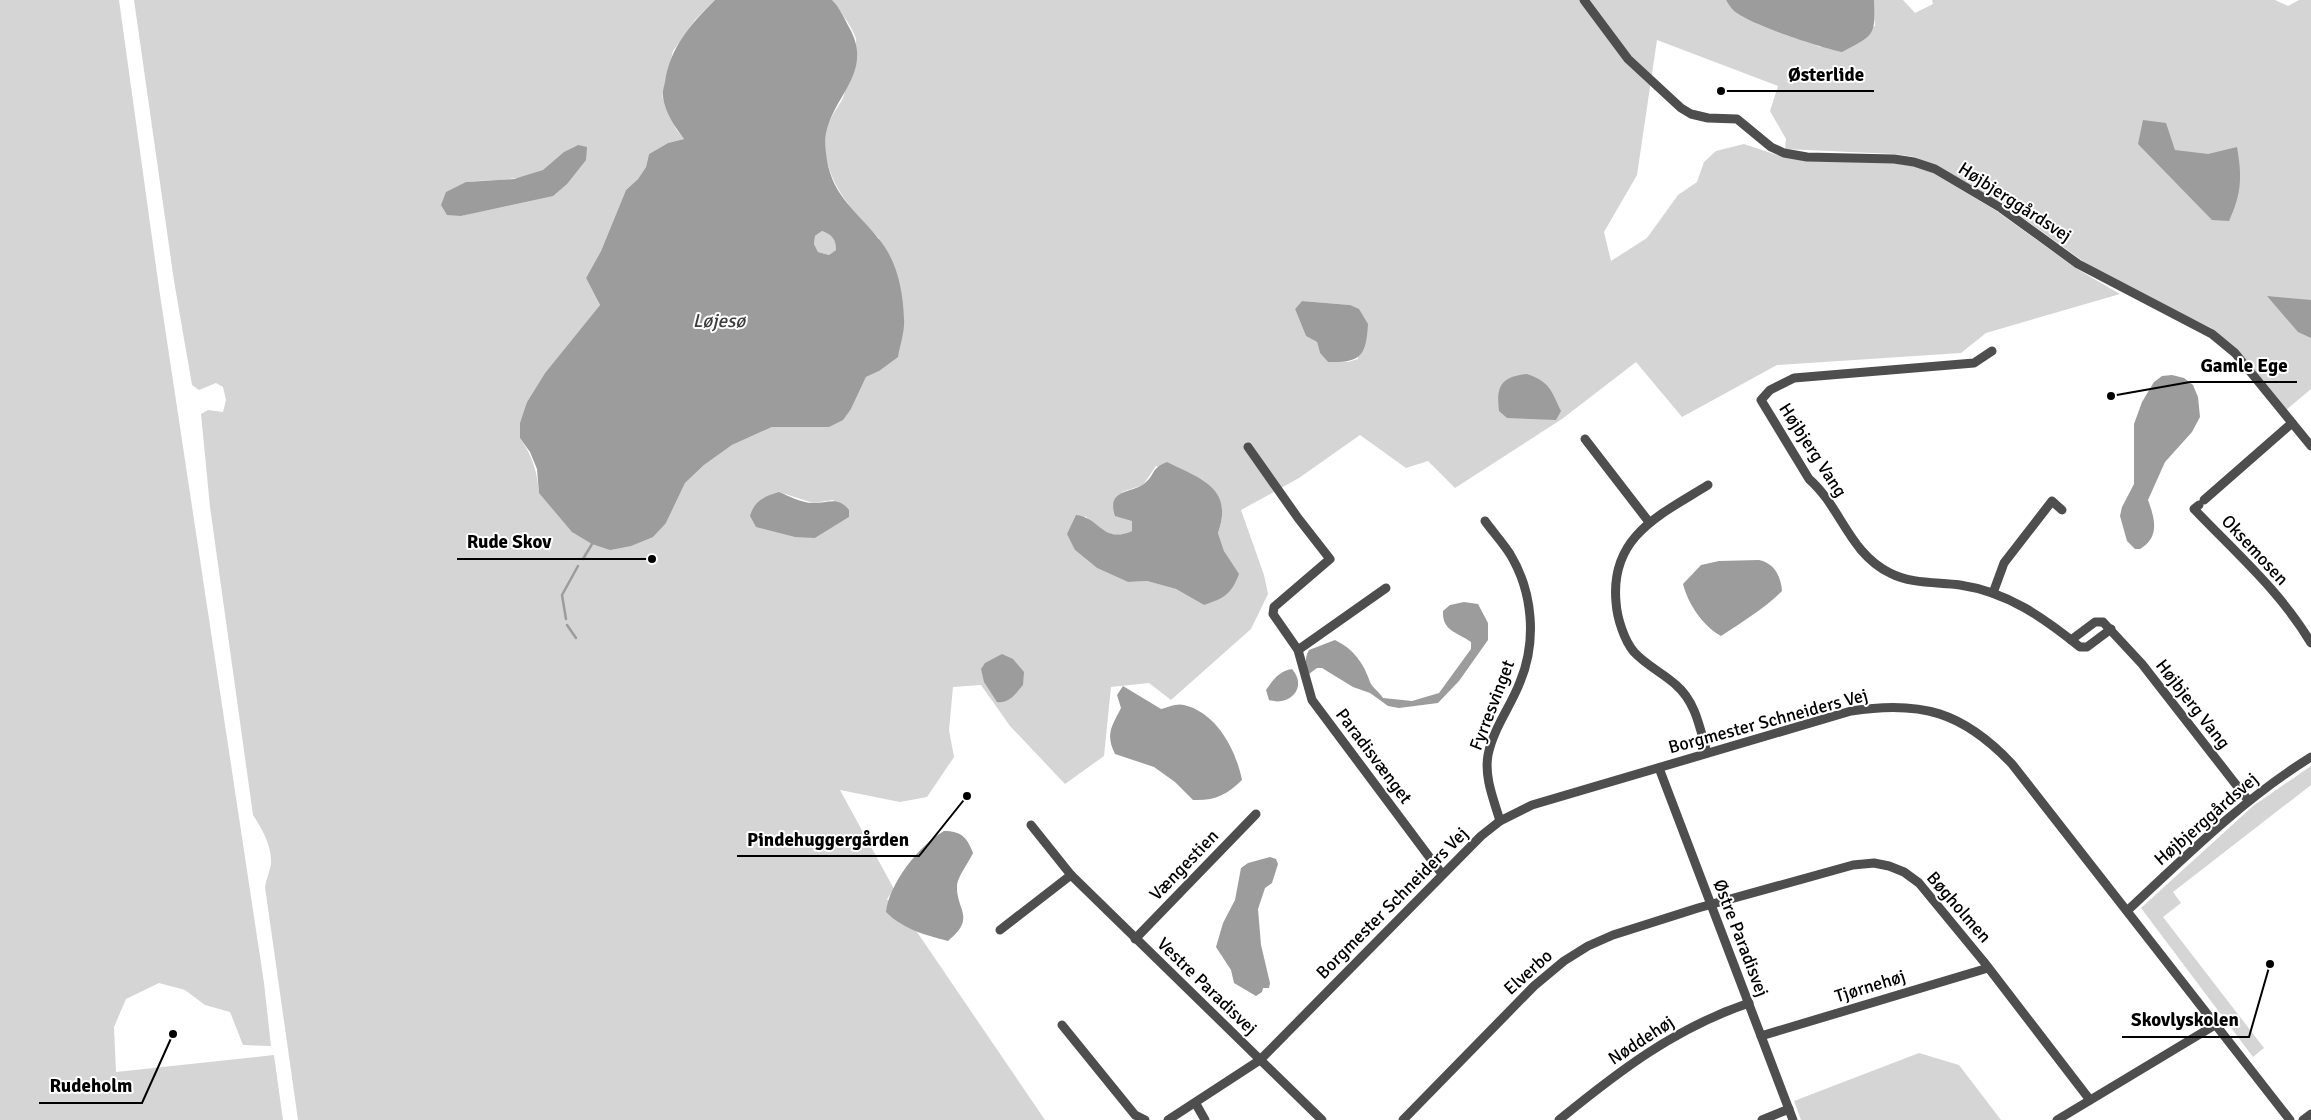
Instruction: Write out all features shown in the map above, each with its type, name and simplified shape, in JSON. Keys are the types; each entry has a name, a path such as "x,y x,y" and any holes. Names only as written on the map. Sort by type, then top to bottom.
{"street":[{"name":"Højbjerggårdsvej","path":"1584,0 1628,59 1691,114 1708,118 1737,118 1771,147 1784,153 1807,157 1894,159 1914,162 1934,169 2001,208 2078,264 2212,334 2235,353 2311,446"},
{"name":"Højbjerg Vang","path":"1992,351 1974,363 1794,378 1770,390 1761,400 1809,479 1819,487 1854,544 1870,561 1890,574 1914,581 1961,585 1993,593 2014,601 2046,620 2080,648 2087,647 2111,629 2142,664 2248,800"},
{"name":"Oksemosen","path":"2292,423 2194,509 2288,609 2311,643"},
{"path":"1585,439 1649,522"},
{"name":"Paradisvænget","path":"1248,447 1298,518 1330,559 1274,607 1273,614 1298,650 1312,700 1442,874"},
{"path":"1707,753 1695,712 1688,698 1676,684 1647,665 1632,650 1617,611 1615,588 1618,569 1624,552 1636,534 1649,522 1708,485"},
{"path":"1993,593 2004,563 2052,501 2062,510"},
{"name":"Fyrresvinget","path":"1485,521 1510,554 1520,575 1528,599 1531,626 1529,655 1520,682 1492,739 1488,755 1488,782 1500,821"},
{"path":"1298,650 1386,588"},
{"path":"2071,640 2095,622 2104,622 2111,629"},
{"name":"Borgmester Schneiders Vej","path":"1168,1120 1196,1104 1260,1060 1442,874 1481,836 1500,821 1532,805 1851,711 1879,706 1905,706 1923,709 1956,720 1978,732 2012,764 2290,1120"},
{"name":"Højbjerggårdsvej","path":"2127,911 2208,834 2248,800 2311,757"},
{"name":"Østre Paradisvej","path":"1659,768 1793,1120"},
{"name":"Vængestien","path":"1135,939 1256,814"},
{"name":"Vestre Paradisvej","path":"1031,825 1071,875 1322,1120"},
{"name":"Bøgholmen","path":"1712,906 1853,865 1878,864 1904,872 1920,883 2090,1100"},
{"path":"1000,930 1071,875"},
{"name":"Elverbo","path":"1403,1120 1534,986 1564,961 1613,935 1698,908 1712,906"},
{"name":"Tjørnehøj","path":"1761,1036 1988,968"},
{"name":"Nøddehøj","path":"1560,1120 1621,1070 1665,1041 1706,1020 1749,1003"},
{"path":"2057,1120 2215,1024"},
{"path":"1062,1025 1135,1115 1145,1120"},
{"path":"1196,1104 1206,1120"},
{"path":"1762,1120 1789,1109"},
{"path":"2303,1120 2311,1114"}],"shaded area":[{"path":"0,0 119,0 159,288 264,983 271,1046 243,1045 230,1012 205,1005 185,990 159,983 126,999 114,1027 116,1072 274,1055 283,1120 0,1120"},
{"path":"134,0 715,0 695,20 673,51 662,96 676,129 684,139 668,143 649,154 646,167 638,179 626,190 601,251 586,278 600,305 545,373 527,402 520,438 534,464 539,493 666,523 685,483 704,465 732,445 772,427 829,427 851,409 866,377 879,371 879,238 840,193 829,166 826,152 826,131 829,121 843,98 856,42 853,31 832,0 1726,0 1733,10 1820,47 1875,26 1874,0 1903,0 1915,13 1933,4 1932,0 2275,0 2288,6 2299,0 2311,0 2311,389 2286,410 2236,348 2211,328 2135,291 2084,262 2004,204 1915,157 1894,154 1785,149 1786,139 1770,111 1778,86 1657,40 1637,175 1604,232 1611,261 1647,238 1678,195 1697,182 1704,162 1716,151 1744,144 1783,157 1808,161 1892,163 1913,166 1933,173 1995,210 2077,269 2120,294 1986,333 1961,353 1777,365 1682,417 1636,362 1562,419 1455,488 1428,461 1406,468 1360,435 1299,478 1241,510 1264,575 1268,594 1251,629 1171,700 1149,683 1111,687 1104,756 1065,784 1010,726 981,685 953,687 949,730 954,757 927,797 900,802 840,790 894,889 887,899 908,927 917,932 1045,1120 298,1120 265,887 271,857 266,838 253,815 210,507 201,414 208,410 223,412 226,400 223,387 216,383 199,390 192,385 174,281","holes":["545,169 489,209 461,216 466,182 525,177","1302,301 1350,305 1358,359 1348,362 1328,362 1320,353 1317,342 1306,336 1295,309","1156,466 1207,487 1216,494 1221,504 1222,517 1218,533 1224,551 1238,574 1204,605 1176,589 1147,581 1128,582 1097,568 1075,550 1085,516 1101,530 1112,534 1124,534 1132,531 1132,521 1122,492 1143,485","779,492 813,503 833,500 849,517 815,538"]},
{"path":"822,231 831,236 835,243 836,250 829,255 818,252 814,244 815,236"},
{"path":"2311,766 2311,785 2173,892 2181,903 2163,917 2264,1048 2253,1057 2141,908 2253,806"},
{"path":"1919,1053 1959,1065 2001,1120 1801,1120 1794,1101"}],"water":[{"name":"Løjesø","path":"715,0 832,0 840,10 856,44 857,58 855,71 850,83 830,119 825,143 827,160 830,173 840,194 870,228 890,256 898,276 902,297 903,333 898,357 879,371 866,377 851,409 843,420 829,427 772,427 732,445 704,465 685,483 666,523 653,537 631,546 610,550 592,544 572,532 539,493 537,469 530,452 520,438 520,423 527,402 545,373 600,305 586,278 601,251 626,190 638,179 646,167 649,154 668,143 684,139 668,114 664,103 663,90 668,69 677,47 690,27","holes":["822,231 833,238 836,246 836,250 829,255 818,252 814,244 815,236"]},
{"path":"1726,0 1874,0 1873,28 1866,38 1842,52 1801,40 1753,22 1733,10"},
{"path":"2143,120 2166,123 2175,150 2208,154 2237,147 2240,184 2239,193 2229,221 2212,220 2138,144"},
{"path":"578,145 587,147 586,160 567,184 553,196 461,216 447,215 441,205 446,192 466,182 514,179 543,170 564,152"},
{"path":"2267,296 2311,300 2311,338 2298,332"},
{"path":"1302,301 1350,305 1359,309 1368,324 1366,344 1360,355 1348,361 1328,362 1320,353 1317,342 1306,336 1295,309"},
{"path":"1527,374 1541,380 1552,392 1561,411 1556,420 1507,418 1499,411 1498,395 1502,384 1506,380 1518,375"},
{"path":"2172,375 2184,378 2193,385 2198,397 2200,417 2192,432 2165,462 2148,500 2154,521 2151,539 2140,549 2135,549 2127,541 2120,516 2122,507 2134,484 2134,424 2142,402 2154,382 2162,376"},
{"path":"1167,462 1192,474 1211,487 1218,495 1222,505 1222,518 1218,533 1224,551 1239,574 1233,587 1226,595 1204,605 1176,589 1147,581 1128,582 1097,568 1075,550 1067,534 1076,515 1084,517 1102,529 1114,534 1132,531 1132,521 1115,516 1114,501 1122,493 1145,483 1155,469"},
{"path":"779,492 809,503 833,501 841,503 849,510 849,517 815,538 795,537 756,527 750,516 754,506 765,497"},
{"path":"1759,560 1769,564 1776,571 1782,591 1761,609 1721,636 1714,632 1697,614 1685,592 1683,584 1701,565 1719,561"},
{"path":"1464,602 1478,604 1488,623 1488,640 1459,681 1438,703 1399,708 1388,706 1370,693 1353,687 1322,668 1317,668 1309,674 1306,656 1309,650 1335,640 1353,652 1365,669 1371,684 1383,698 1412,701 1439,693 1471,649 1471,642 1451,630 1443,618 1443,611 1450,605"},
{"path":"1002,654 1013,659 1024,672 1023,685 1009,700 997,702 984,682 981,669 985,663"},
{"path":"1292,669 1298,682 1294,694 1284,701 1269,700 1266,690 1271,683 1280,674"},
{"path":"1123,686 1161,709 1184,705 1196,709 1206,716 1215,724 1230,745 1242,780 1231,790 1220,796 1193,800 1175,782 1154,767 1115,754 1110,741 1110,735 1121,708 1117,695"},
{"path":"944,831 955,832 963,836 973,853 959,877 957,885 963,914 962,926 948,941 907,927 886,912 893,890 907,866 915,855 934,837"},
{"path":"1270,857 1276,859 1278,864 1272,883 1265,888 1258,909 1261,945 1270,983 1269,988 1263,988 1262,992 1256,996 1234,983 1231,970 1216,947 1223,923 1235,900 1241,868 1248,863"}],"waterway":[{"path":"583,559 592,544"},
{"path":"566,619 562,595 578,566"},
{"path":"567,625 576,638"}],"place":[{"name":"Østerlide","path":"1721,91"},
{"name":"Gamle Ege","path":"2111,396"},
{"name":"Rude Skov","path":"652,559"},
{"name":"Pindehuggergården","path":"967,796"},
{"name":"Skovlyskolen","path":"2270,964"},
{"name":"Rudeholm","path":"173,1034"}]}
